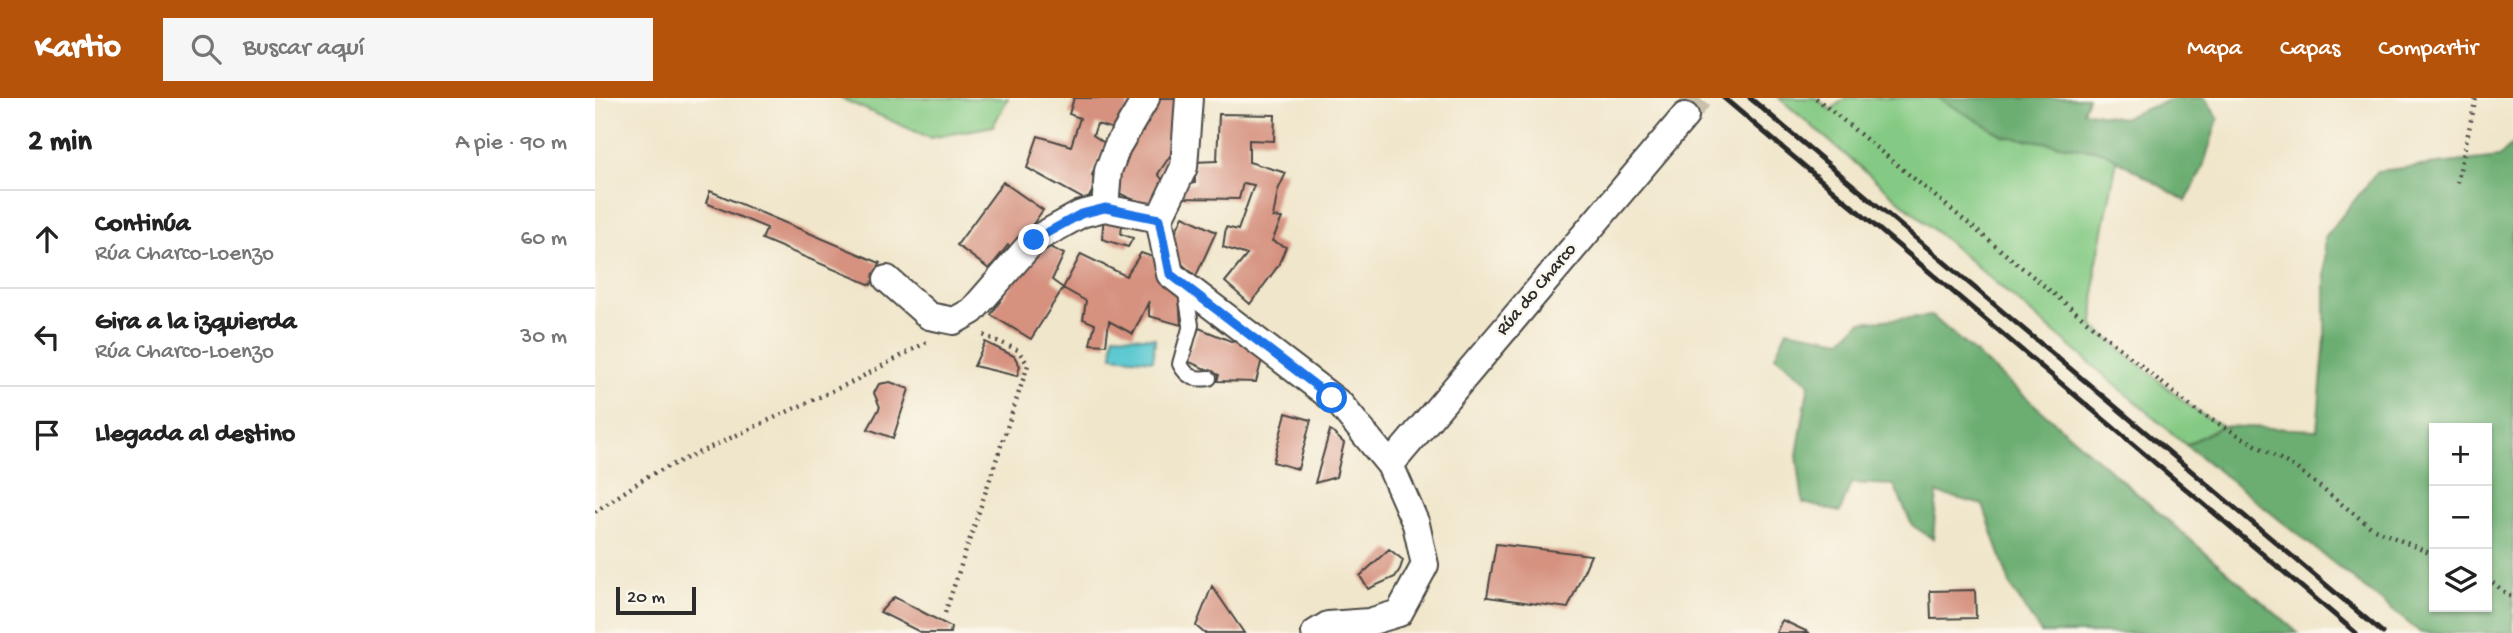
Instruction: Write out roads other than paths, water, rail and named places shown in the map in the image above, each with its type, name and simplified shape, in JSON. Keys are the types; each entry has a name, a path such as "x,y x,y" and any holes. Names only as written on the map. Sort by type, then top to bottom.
{"street":[{"path":"1105,208 1108,170 1117,147 1146,98"},
{"path":"1189,98 1184,167 1159,219 1170,274 1340,404 1390,465 1416,524 1425,565 1402,623 1328,625 1315,633"},
{"name":"Rúa do Charco","path":"1390,465 1685,116"},
{"path":"887,279 929,316 954,321 972,311 1034,240 1081,214 1105,208 1159,219"}],"lane":[{"path":"1185,286 1191,325 1179,364 1185,374 1197,380 1209,378"}],"water":[{"path":"1114,335 1155,338 1153,360 1112,356"}],"tunnel":[{"path":"1685,116 1699,98"}],"railway":[{"path":"1724,98 2356,633"},
{"path":"1750,98 2383,633"}]}
